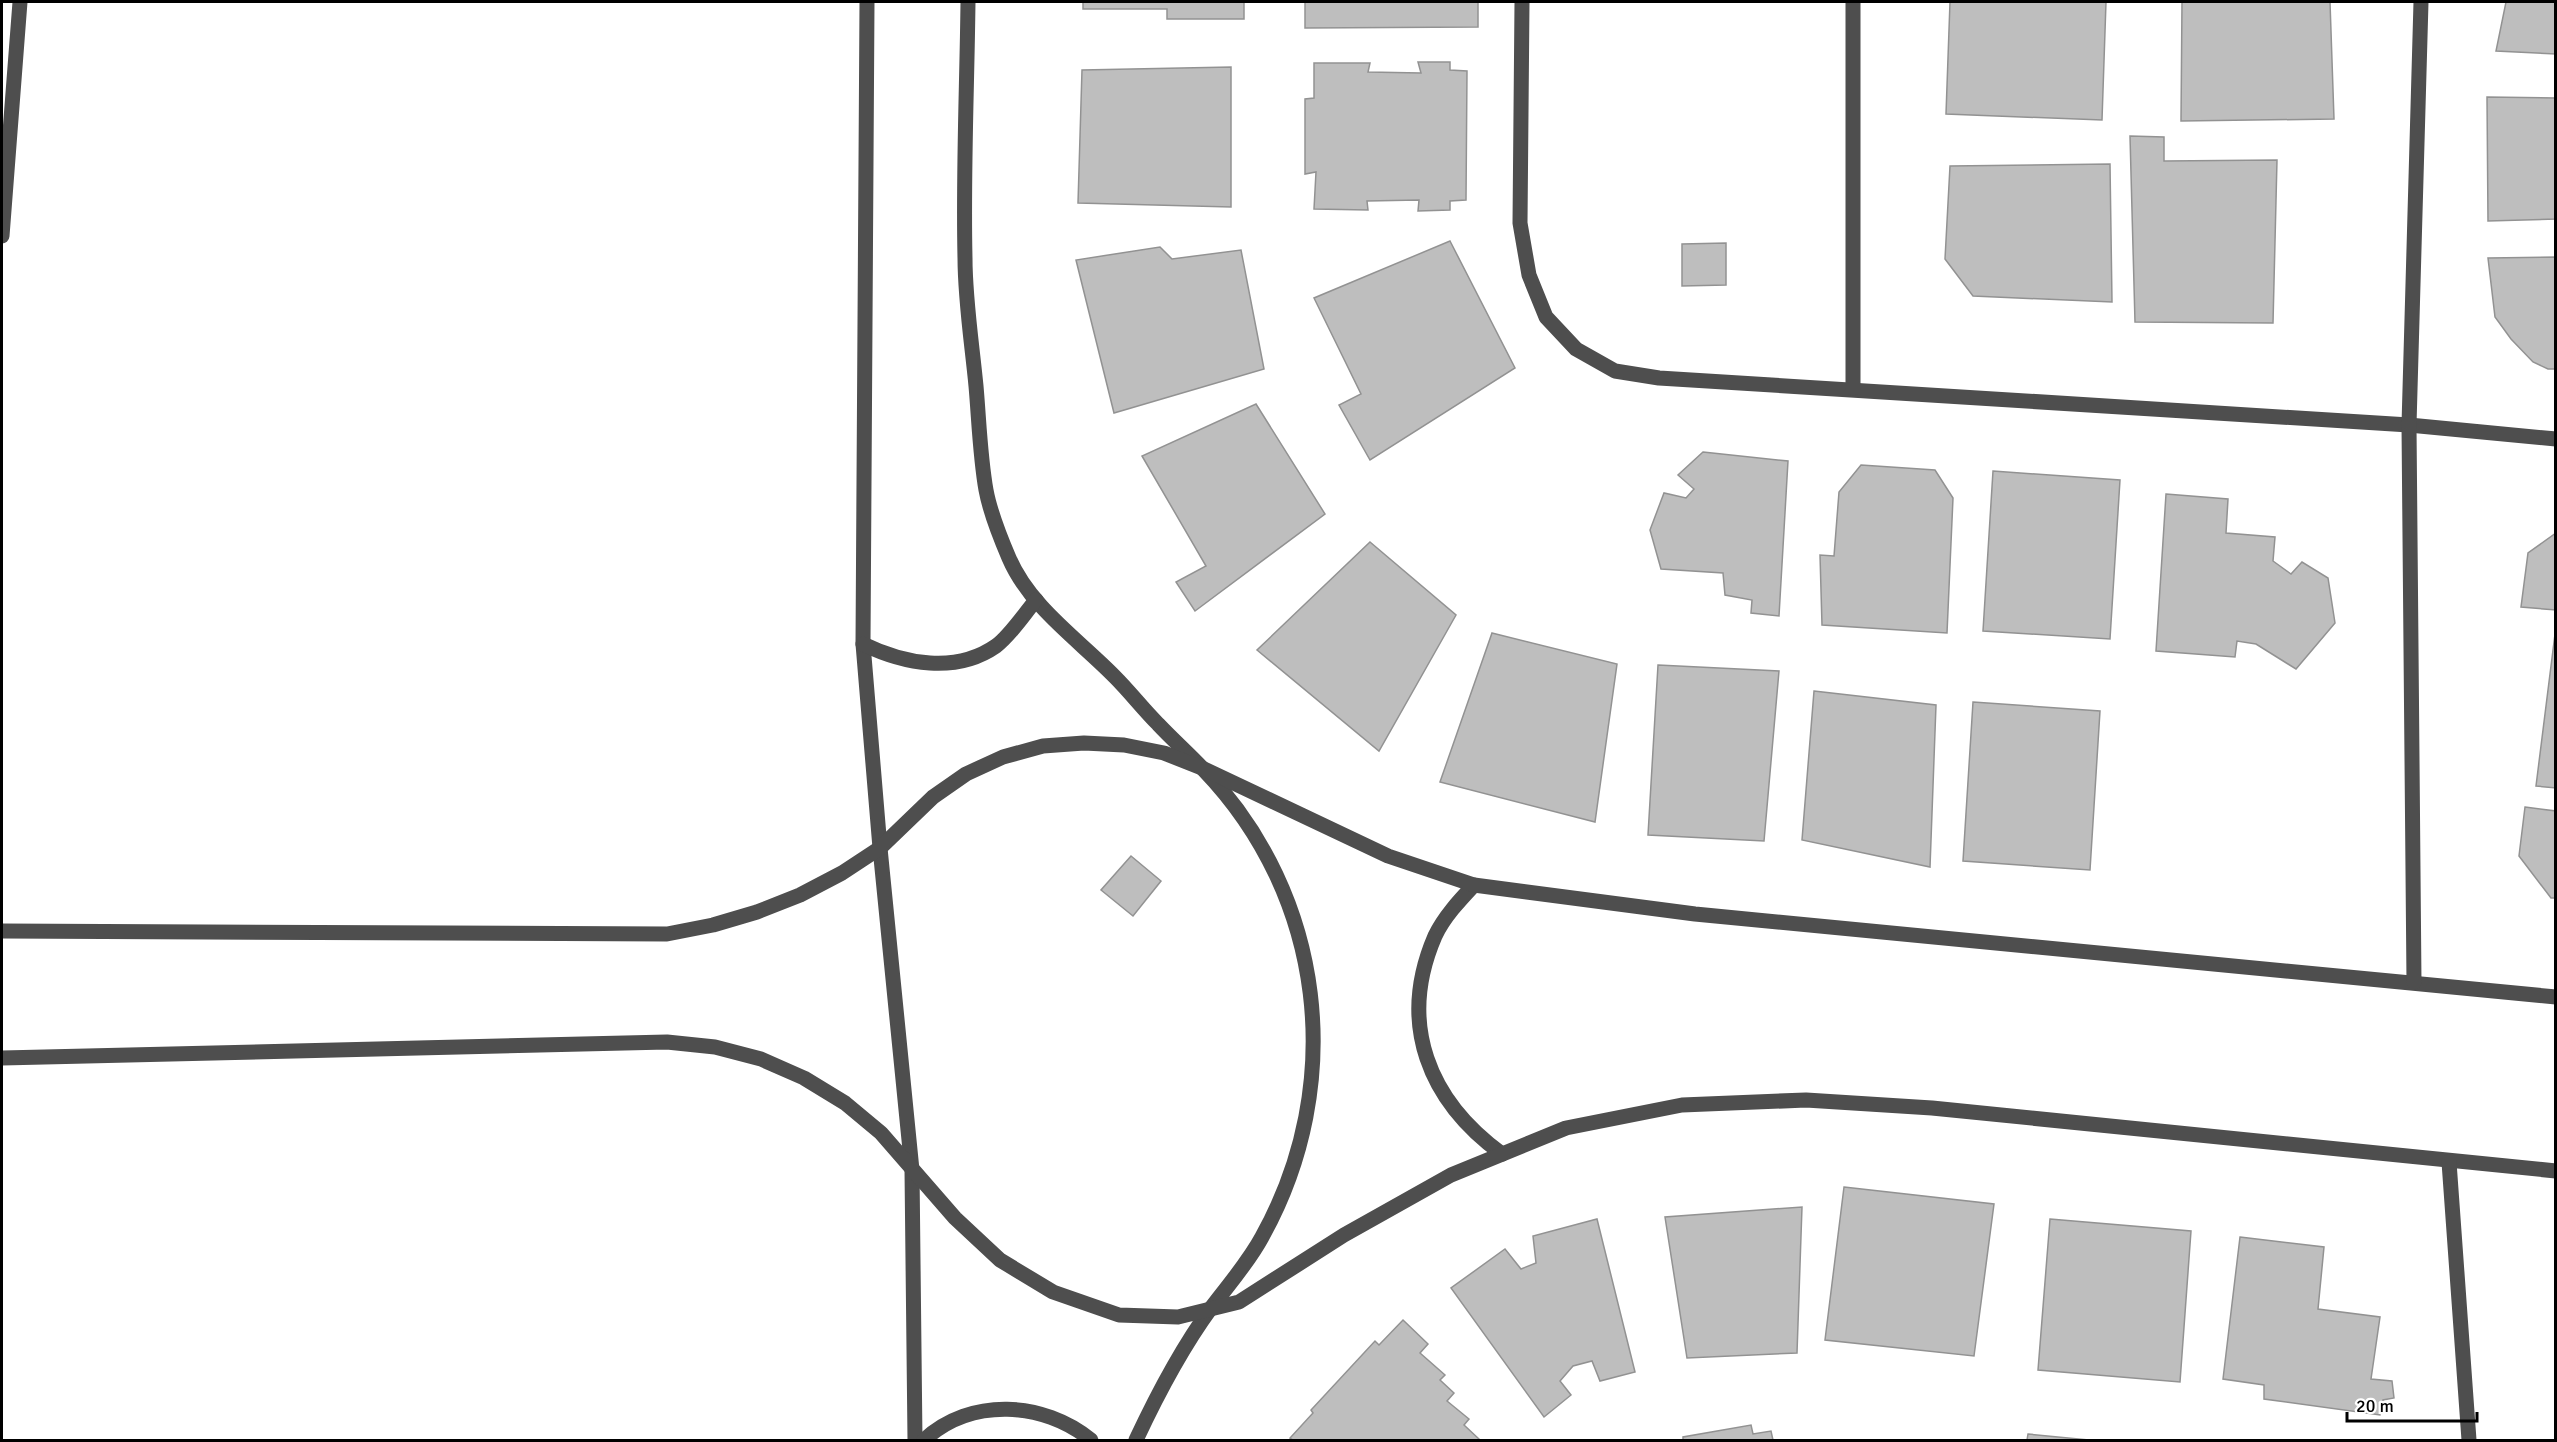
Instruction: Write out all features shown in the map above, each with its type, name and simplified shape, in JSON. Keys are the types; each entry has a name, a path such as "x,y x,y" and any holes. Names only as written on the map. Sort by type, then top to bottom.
{"street":[{"path":"2,236 20,2"},
{"path":"867,2 863,644 880,848 912,1170 915,1440"},
{"path":"968,2 964,261 986,492 1010,561 1036,600 1116,678 1234,802 1260,842 1281,884 1298,929 1308,975 1313,1021 1313,1069 1309,1104 1296,1158 1281,1199 1262,1238 1238,1276 1210,1309 1174,1366 1136,1440"},
{"path":"1522,2 1520,223 1529,275 1546,317 1576,349 1615,371 1659,378 1853,388 2409,424 2556,439"},
{"path":"1853,2 1853,388"},
{"path":"2414,982 2409,424 2421,2"},
{"path":"863,644 889,657 916,662 944,663 971,657 997,645 1036,600"},
{"path":"2,931 667,934 713,925 757,912 800,895 842,873 880,848 933,797 966,774 1003,757 1043,746 1084,743 1124,745 1164,753 1202,768 1388,856 1474,885 1695,914 2556,997"},
{"path":"1474,885 1452,908 1436,935 1425,964 1421,985 1420,1026 1426,1057 1438,1086 1455,1113 1477,1136 1502,1154"},
{"path":"2,1058 667,1042 715,1047 761,1059 812,1083 845,1103 881,1134 955,1218 1000,1260 1053,1292 1119,1315 1178,1317 1239,1302 1344,1235 1451,1175 1566,1128 1682,1105 1806,1100 1932,1108 2556,1171"},
{"path":"2449,1162 2469,1440"},
{"path":"924,1440 954,1420 976,1412 1000,1408 1047,1415 1070,1425 1091,1440"}],"building":[{"path":"1083,2 1244,2 1244,19 1167,19 1167,9 1083,9"},
{"path":"1305,2 1478,2 1478,27 1305,28"},
{"path":"1950,2 2106,2 2102,120 1946,114"},
{"path":"2182,2 2330,2 2334,119 2181,121"},
{"path":"2506,2 2556,2 2556,54 2496,51"},
{"path":"1418,62 1450,62 1450,70 1467,71 1466,200 1450,201 1450,210 1418,211 1419,200 1367,201 1368,210 1314,209 1316,172 1305,174 1305,99 1314,98 1314,63 1370,63 1368,72 1421,73"},
{"path":"1231,67 1231,207 1078,203 1082,70"},
{"path":"2487,97 2556,98 2556,219 2488,221"},
{"path":"2130,136 2164,137 2164,161 2277,160 2273,323 2135,322"},
{"path":"2110,164 2112,302 1973,296 1945,259 1950,166"},
{"path":"1450,241 1515,368 1370,460 1339,405 1361,394 1314,298"},
{"path":"1726,243 1726,285 1682,286 1682,244"},
{"path":"1160,247 1172,259 1241,250 1264,369 1114,413 1076,260"},
{"path":"2556,257 2556,369 2548,369 2533,362 2511,339 2495,317 2488,258"},
{"path":"1256,404 1325,514 1195,611 1176,582 1206,566 1142,456"},
{"path":"1703,452 1788,461 1779,616 1751,613 1752,600 1725,595 1723,573 1661,569 1650,530 1664,493 1686,498 1694,489 1678,475"},
{"path":"1861,465 1935,470 1953,498 1947,633 1822,625 1820,555 1834,556 1839,492"},
{"path":"1993,471 2120,480 2110,639 1983,631"},
{"path":"2166,494 2228,499 2226,533 2275,537 2273,561 2291,574 2302,562 2328,578 2335,623 2296,669 2256,644 2237,641 2235,657 2156,651"},
{"path":"2556,533 2556,610 2521,607 2528,553"},
{"path":"1370,542 1456,615 1379,751 1257,650"},
{"path":"2556,626 2556,788 2536,786"},
{"path":"1492,633 1617,664 1595,822 1440,782"},
{"path":"1658,665 1779,671 1764,841 1648,835"},
{"path":"1814,691 1936,705 1930,867 1802,840"},
{"path":"1973,702 2100,711 2090,870 1963,861"},
{"path":"2525,807 2556,811 2556,898 2551,898 2519,856"},
{"path":"1131,856 1161,881 1133,916 1101,890"},
{"path":"1844,1187 1994,1204 1974,1356 1825,1340"},
{"path":"1802,1207 1797,1353 1687,1358 1665,1217"},
{"path":"1597,1219 1635,1372 1600,1381 1592,1361 1573,1366 1560,1381 1571,1395 1544,1417 1451,1288 1505,1249 1521,1269 1536,1263 1533,1236"},
{"path":"2050,1219 2191,1231 2180,1382 2038,1370"},
{"path":"2240,1237 2324,1247 2318,1309 2380,1317 2371,1379 2392,1381 2394,1398 2383,1400 2380,1415 2264,1399 2264,1385 2223,1379"},
{"path":"1403,1320 1428,1344 1420,1353 1445,1375 1440,1380 1454,1393 1447,1401 1469,1419 1464,1425 1480,1440 1293,1440 1290,1438 1313,1413 1311,1410 1375,1341 1379,1345"},
{"path":"1751,1425 1753,1434 1771,1431 1773,1440 1683,1440 1683,1437"},
{"path":"2028,1434 2089,1440 2027,1440"}]}
